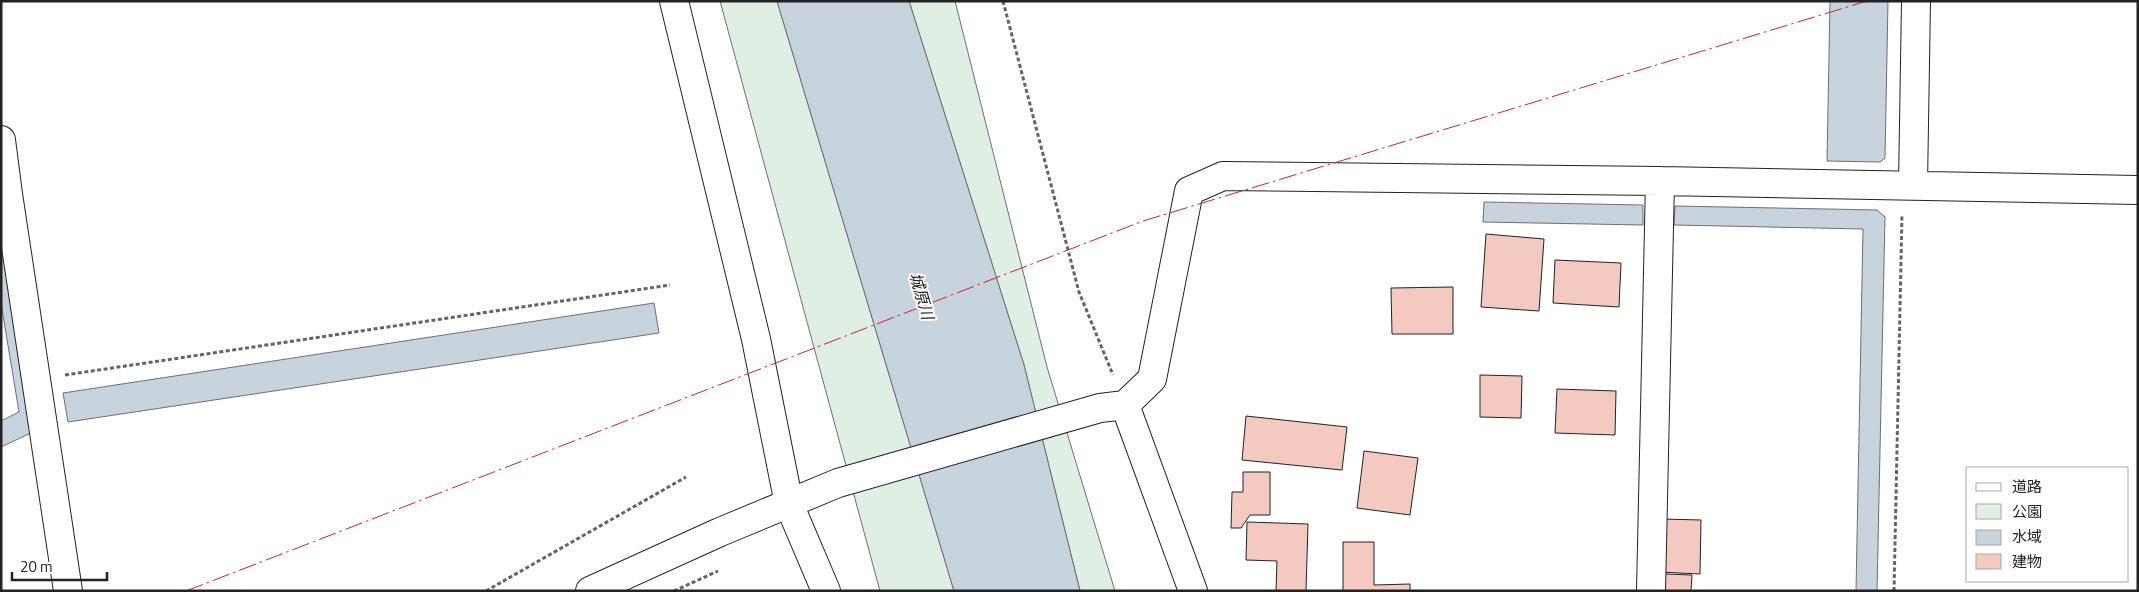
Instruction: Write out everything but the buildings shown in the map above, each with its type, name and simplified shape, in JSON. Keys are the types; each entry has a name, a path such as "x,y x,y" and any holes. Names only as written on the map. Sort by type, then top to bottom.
{"street":[{"path":"674,1 756,339 789,504 826,591"},
{"path":"1912,186 1916,1"},
{"path":"1,140 68,591"},
{"path":"590,591 720,532 838,483 1112,406 1152,379 1189,191 1223,176 1660,181 2138,190"},
{"path":"1652,591 1660,181"},
{"path":"1112,406 1193,591"}],"path":[{"path":"1003,1 1079,292 1112,406"},
{"path":"1894,591 1902,209 1912,186"},
{"path":"36,379 670,285"},
{"path":"486,591 686,477"},
{"path":"674,591 718,571"}],"green space":[{"path":"720,1 777,1 954,591 880,591"},
{"path":"909,1 955,1 1047,367 1115,591 1080,591 1024,365"}],"water":[{"name":"城原川","path":"777,1 909,1 1024,365 1080,591 954,591"},
{"path":"1830,1 1888,1 1885,158 1880,162 1827,161"},
{"path":"1484,202 1643,205 1643,225 1483,222"},
{"path":"1675,206 1877,210 1885,217 1877,591 1856,591 1863,229 1674,225"},
{"path":"1,229 35,431 1,447 1,421 19,412 1,303"},
{"path":"654,303 659,333 68,422 63,393"}],"power":[{"path":"186,591 1143,221 1867,1"}]}
